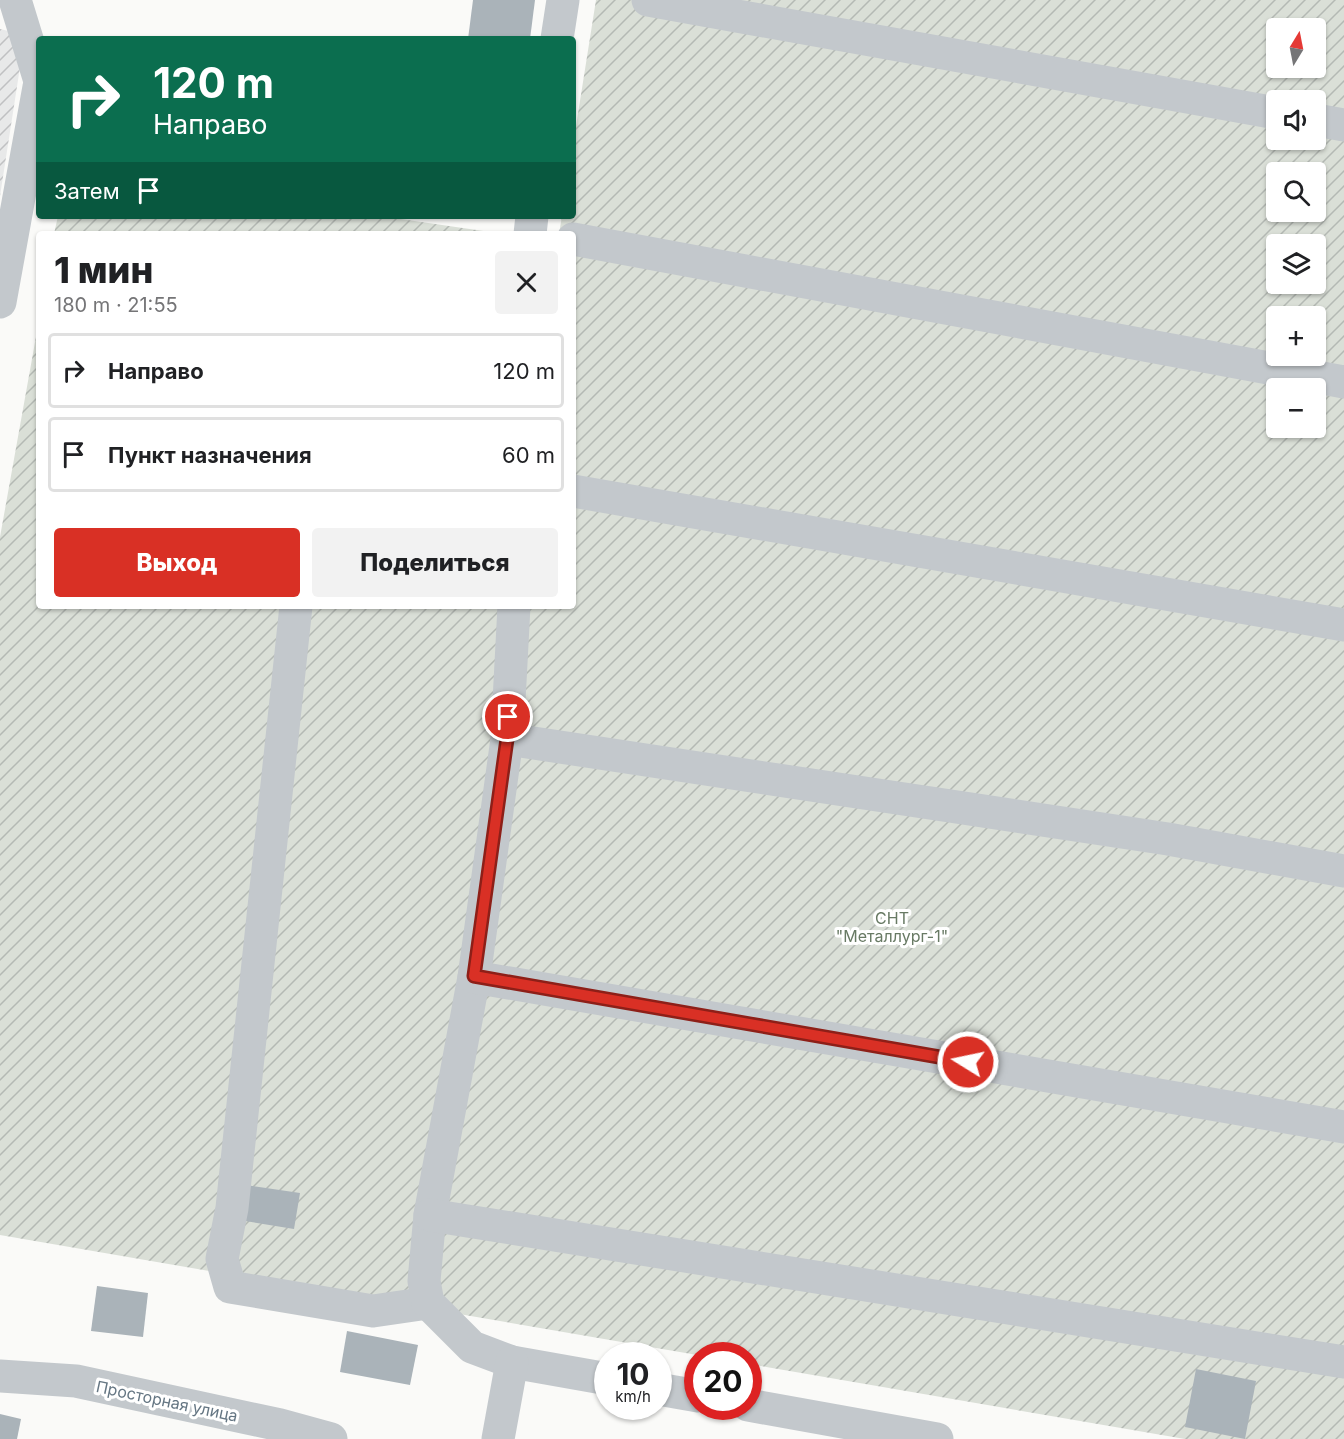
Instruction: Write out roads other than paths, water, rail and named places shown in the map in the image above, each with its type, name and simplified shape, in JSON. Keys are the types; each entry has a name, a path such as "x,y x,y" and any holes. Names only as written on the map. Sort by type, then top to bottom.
{"street":[{"path":"15,0 36,68"},
{"path":"557,36 563,0"},
{"path":"648,0 1266,111"},
{"path":"0,302 36,104"},
{"path":"1326,122 1344,125"},
{"path":"576,240 1344,382"},
{"path":"576,492 1344,625"},
{"path":"296,609 232,1208 222,1259 230,1287 373,1311 428,1302"},
{"path":"514,609 507,739 474,976 430,1215 424,1281 428,1302 472,1347 512,1362 594,1377"},
{"path":"507,739 1168,839 1344,871"},
{"path":"474,976 1344,1127"},
{"path":"430,1215 1344,1362"},
{"path":"498,1439 512,1362"},
{"name":"Просторная улица","path":"0,1376 76,1381 280,1425 331,1439"},
{"path":"762,1408 937,1439"}],"park label":[{"name":"СНТ \"Металлург-1\"","path":"892,927"}]}
